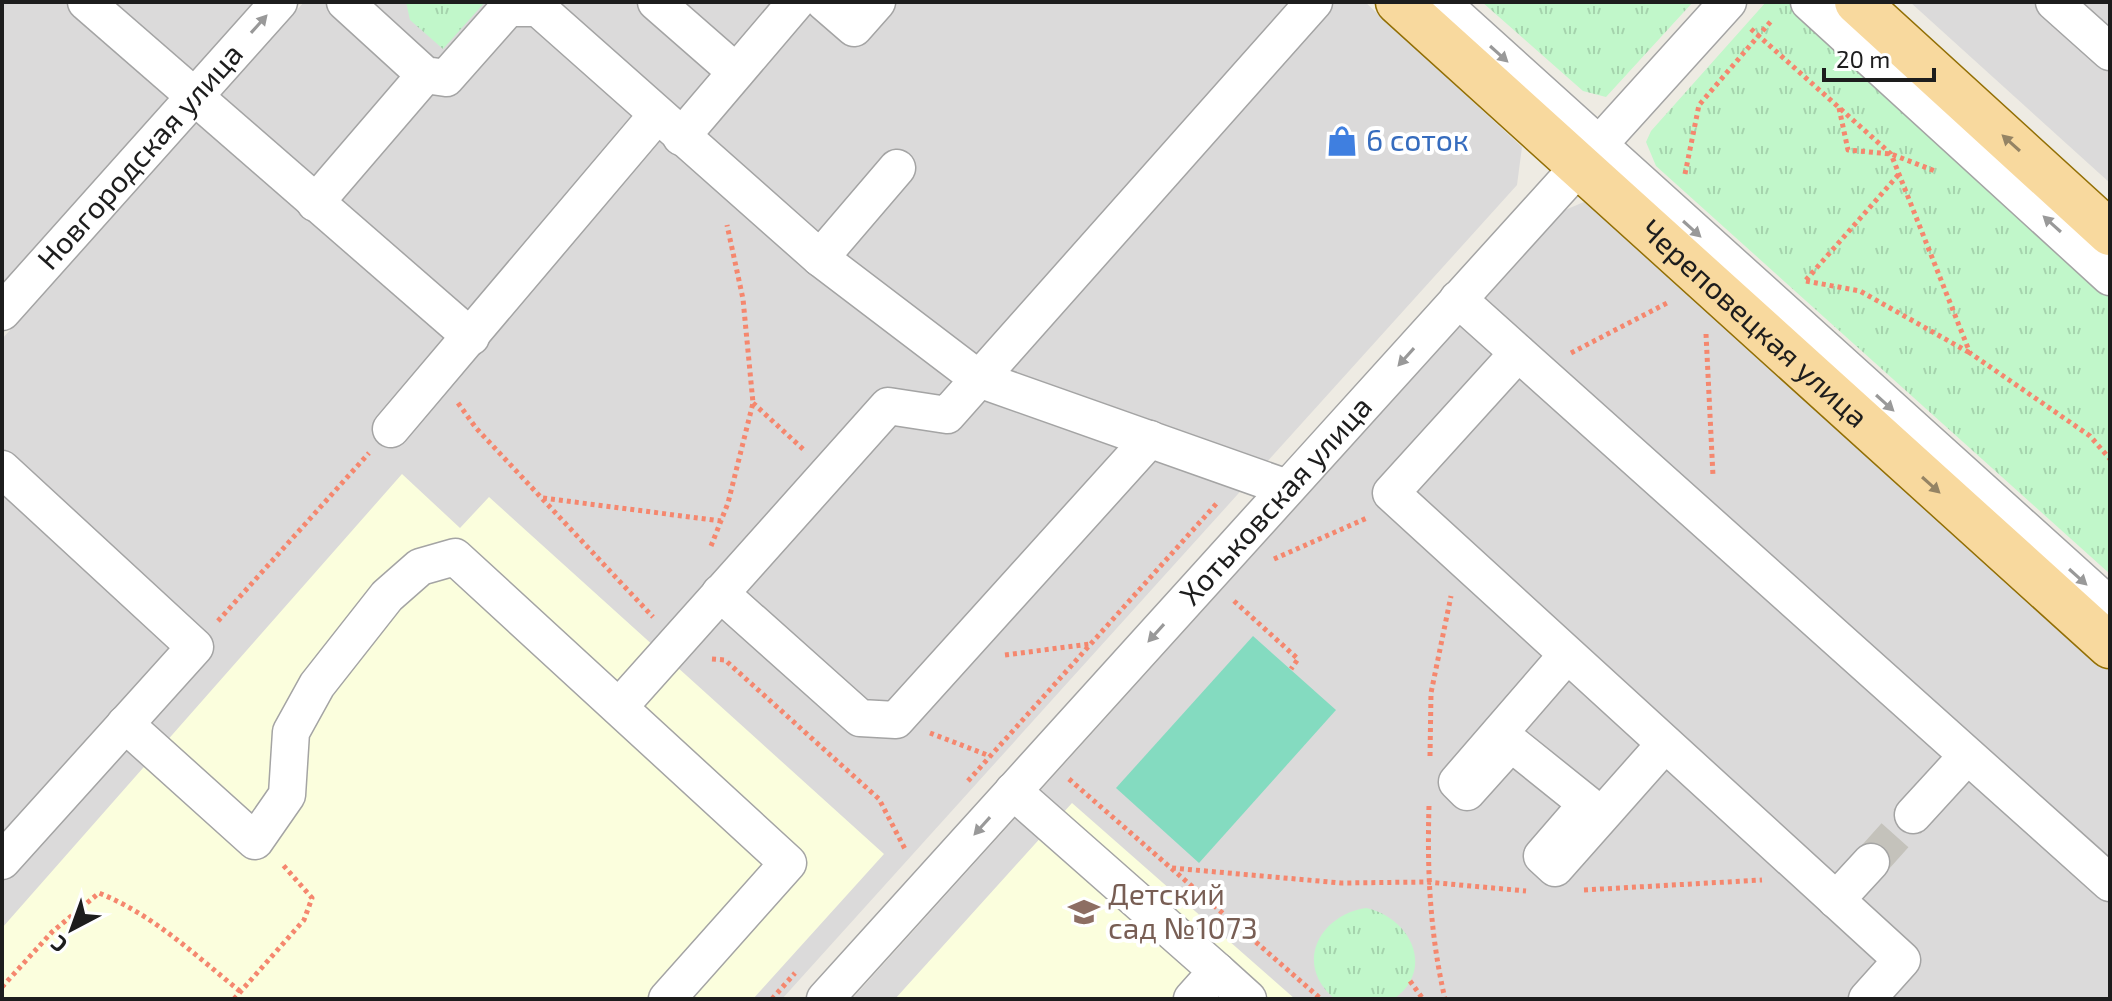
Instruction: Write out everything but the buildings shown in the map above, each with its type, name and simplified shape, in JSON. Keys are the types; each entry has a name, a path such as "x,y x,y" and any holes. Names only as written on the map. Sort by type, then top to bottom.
{"main road":[{"name":"Череповецкая улица","path":"1398,2 1589,156 2110,646"},
{"path":"1857,2 2110,233"}],"street":[{"name":"Новгородская улица","path":"2,312 279,2"},
{"path":"345,2 425,75 446,78 508,8 538,8 820,258 979,379 1287,488"},
{"path":"656,2 736,72"},
{"path":"391,429 471,337 669,126 736,72 796,2"},
{"path":"824,2 854,28 877,2"},
{"path":"619,707 888,406 947,415 1314,2"},
{"name":"Череповецкая улица","path":"1441,2 1589,156 2110,606"},
{"path":"1809,2 2110,277"},
{"path":"2054,2 2110,52"},
{"name":"Хотьковская улица","path":"825,999 1726,4"},
{"path":"100,6 194,98 471,337"},
{"path":"315,203 425,75"},
{"path":"820,258 897,168"},
{"path":"1458,299 2110,883"},
{"path":"1528,362 1391,493 1902,960 1867,999"},
{"path":"720,593 860,718 896,720 1150,439"},
{"path":"2,861 195,647 6,482"},
{"path":"125,724 255,841 287,795 291,732 317,685 387,596 420,567 455,557 788,863 667,999"},
{"path":"1566,656 1457,782 1467,792 1511,743 1587,804 1542,856 1555,868 1665,744"},
{"path":"1913,815 1967,756"},
{"path":"1013,791 1248,999"},
{"path":"1836,900 1871,862"},
{"path":"1192,999 1217,971"}],"path":[{"path":"1726,4 1891,154 1970,353"},
{"path":"1684,183 1699,105 1772,20"},
{"path":"1839,107 1848,150 1891,154"},
{"path":"706,560 721,521 753,403 743,299 714,165"},
{"path":"1806,281 1899,174"},
{"path":"1794,272 1806,281 1860,291 1970,353 2090,436 2110,459"},
{"path":"1528,362 1673,299"},
{"path":"1706,331 1715,529"},
{"path":"439,375 476,428 543,498 670,648 725,660 879,799 906,851"},
{"path":"753,403 828,472"},
{"path":"195,647 391,429"},
{"path":"959,792 1245,472"},
{"path":"543,498 721,521"},
{"path":"1273,560 1401,502"},
{"path":"1230,598 1298,659 1291,669"},
{"path":"947,662 1091,644"},
{"path":"896,720 990,756"},
{"path":"1068,778 1321,999"},
{"path":"895,863 916,840"},
{"path":"234,999 304,920 312,898 288,870 255,841"},
{"path":"1172,868 1341,883 1427,882 1529,891"},
{"path":"1573,890 1726,884 1808,874"},
{"path":"2,987 52,932 99,893 124,903 167,932 241,992"},
{"path":"772,999 803,965"},
{"path":"1410,981 1423,999"}],"shaded area":[{"path":"2,2 257,2 2,284"},
{"path":"304,2 1365,2 1522,147 1517,185 782,999 2,999 2,339"},
{"path":"1910,2 2110,2 2110,183"},
{"path":"1591,199 2110,663 2110,999 852,999 1565,210"},
{"path":"402,474 460,528 489,497 884,854 753,999 2,999 2,928"},
{"name":"Детский сад №1073","path":"1072,803 1295,999 895,999"}],"green space":[{"path":"406,2 485,2 443,49 410,20"},
{"path":"1482,2 1693,2 1606,97 1583,91"},
{"path":"1766,2 1812,2 2110,273 2110,574 1656,166 1646,142 1651,131"},
{"path":"1253,636 1336,710 1199,863 1116,788"},
{"path":"1366,908 1382,913 1405,933 1415,959 1414,973 1407,987 1394,999 1335,999 1322,986 1316,971 1314,957 1317,943 1335,920"}],"tunnel":[{"path":"1871,862 1913,815"}],"place":[{"name":"6 соток","path":"1342,141"},
{"name":"Детский сад №1073","path":"1084,912"}]}
